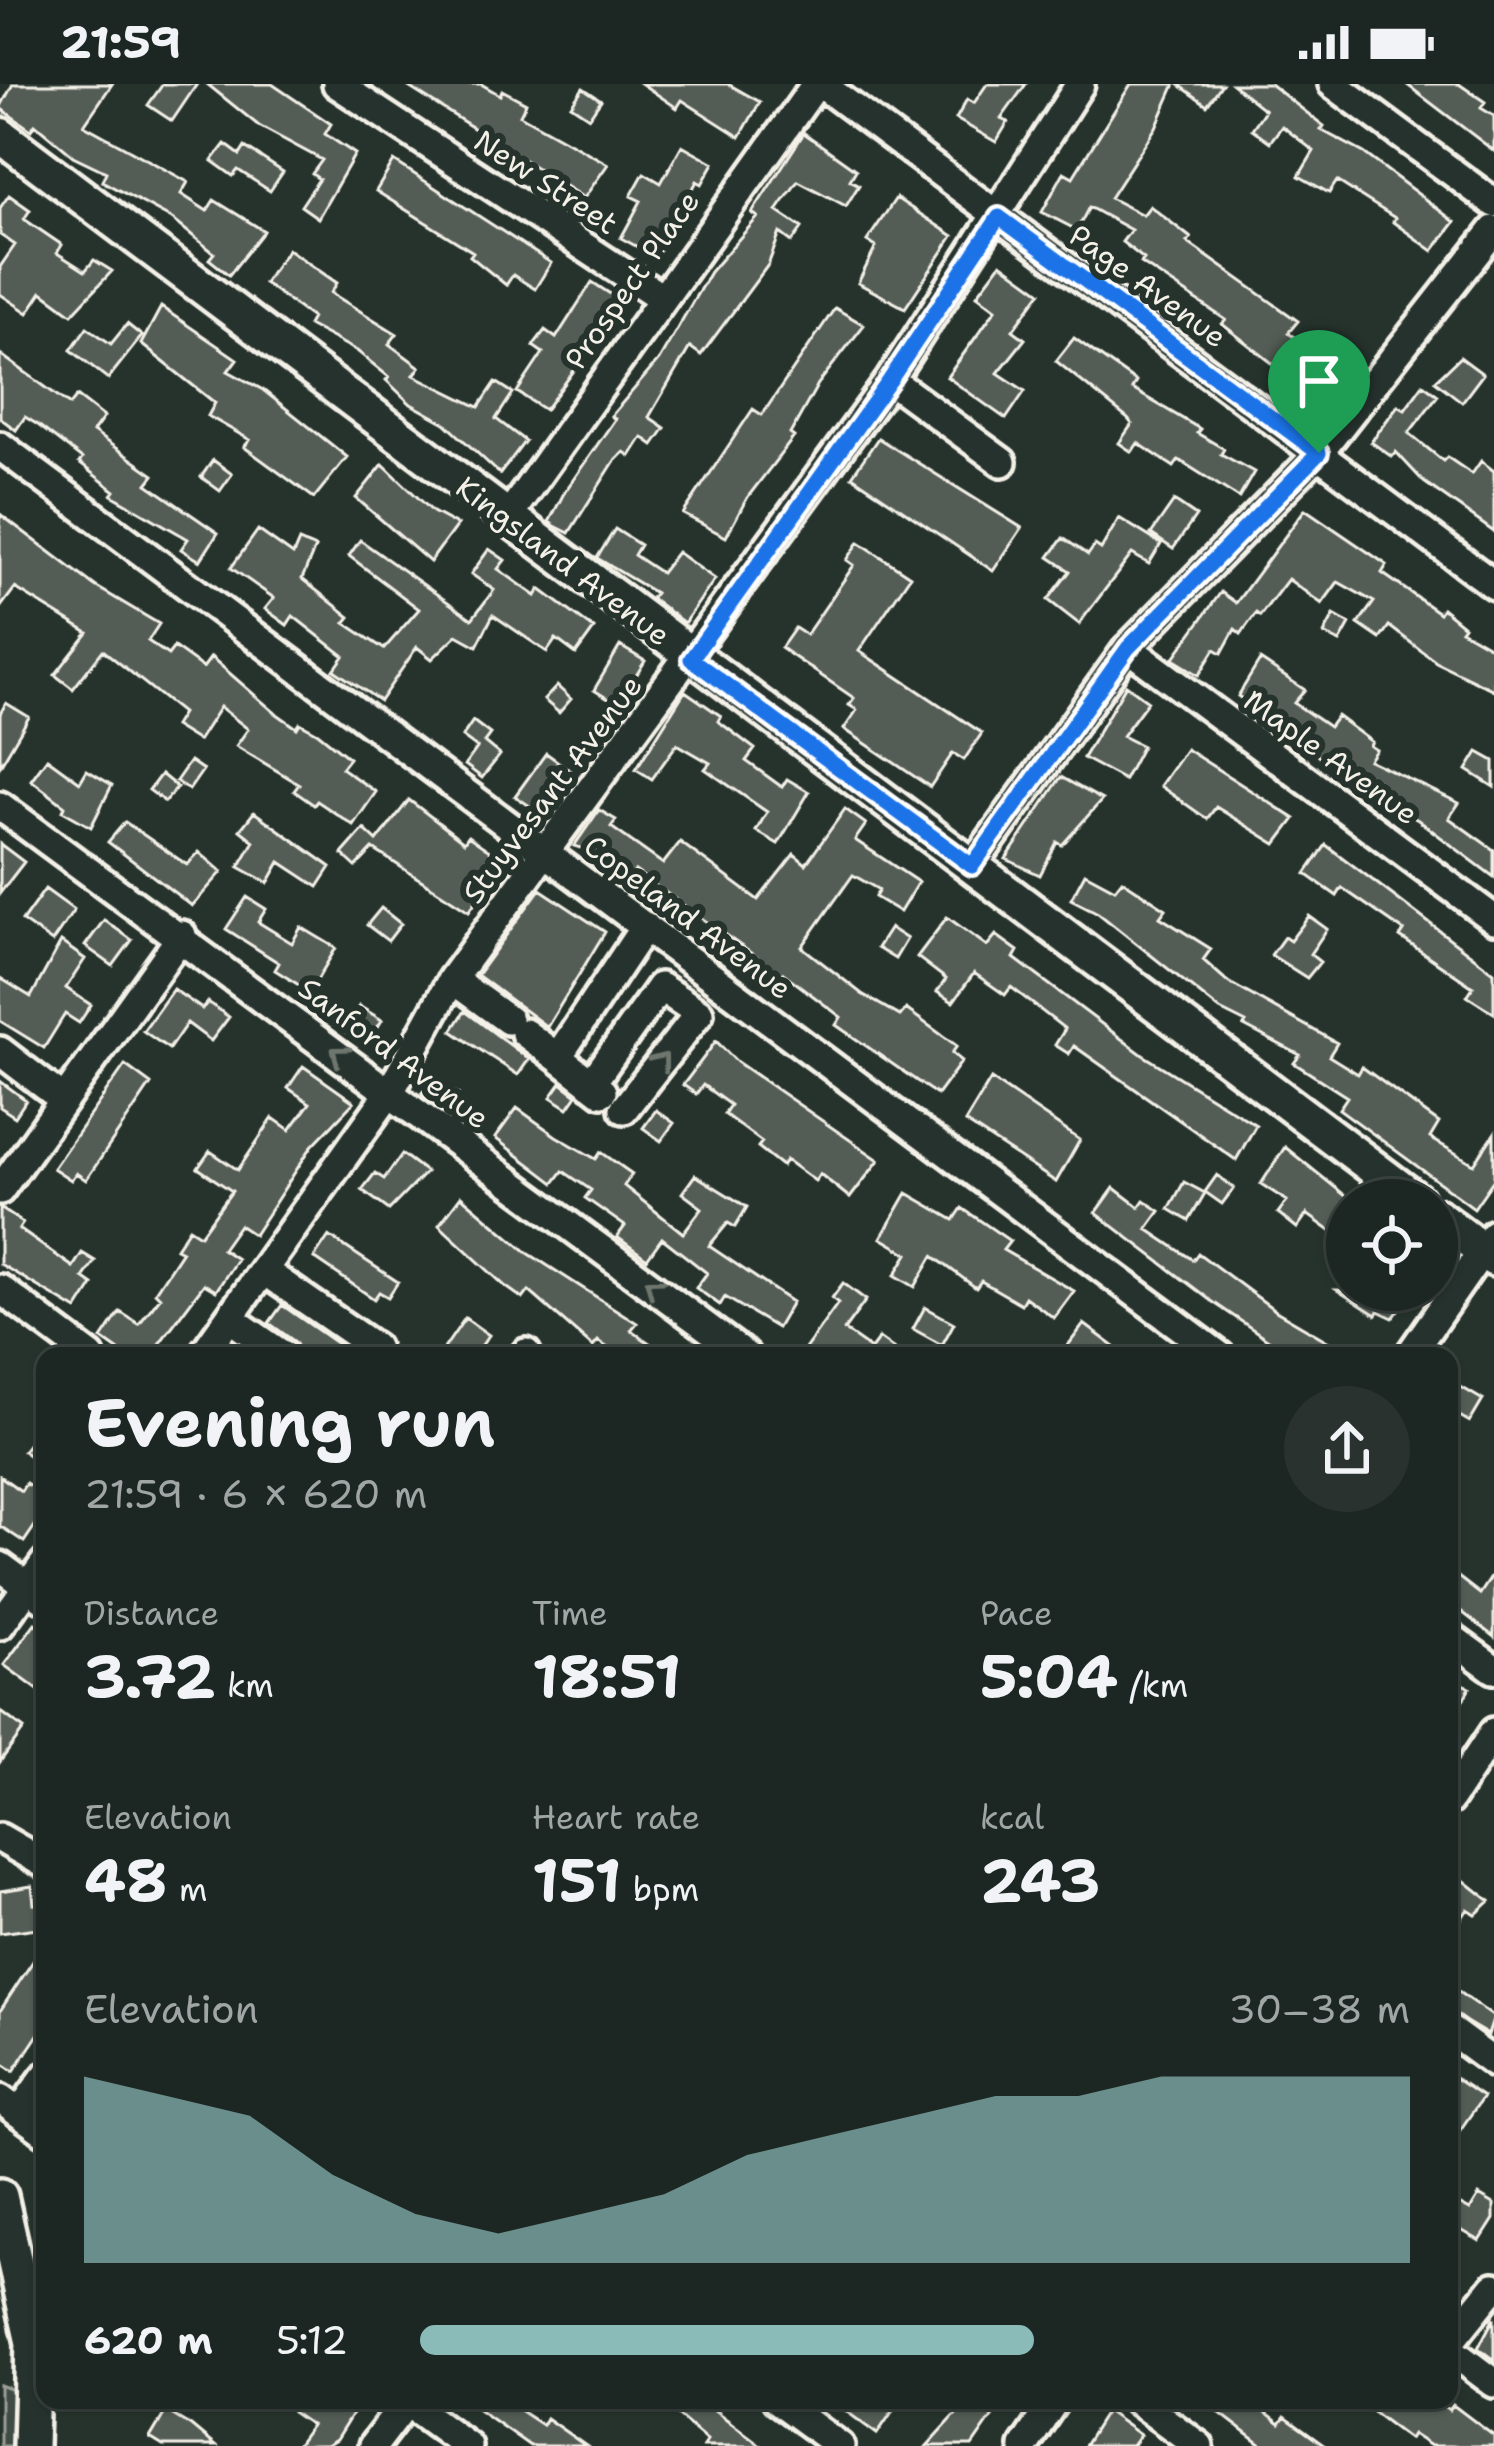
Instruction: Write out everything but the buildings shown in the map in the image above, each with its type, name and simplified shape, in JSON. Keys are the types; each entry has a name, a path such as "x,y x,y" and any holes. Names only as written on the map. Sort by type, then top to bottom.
{"main road":[{"name":"Kingsland Avenue","path":"0,135 1387,1179"},
{"path":"1458,1229 1490,1248"},
{"path":"0,2196 33,2343 36,2404"},
{"path":"36,2409 38,2444"}],"street":[{"name":"New Street","path":"337,84 659,296"},
{"name":"Prospect Place","path":"507,518 659,296 819,84"},
{"name":"Page Avenue","path":"819,84 1494,585"},
{"name":"Stuyvesant Avenue","path":"209,1347 390,1092 452,979 543,851 691,659 890,380 999,217 1080,84"},
{"path":"1333,84 1494,203"},
{"path":"972,866 1128,648 1319,453 1494,230"},
{"path":"890,380 1002,462"},
{"name":"Copeland Avenue","path":"0,446 1208,1347"},
{"name":"Maple Avenue","path":"1128,648 1494,919"},
{"name":"Sanford Avenue","path":"0,806 182,935 734,1347"},
{"path":"561,1060 568,1035 645,926"},
{"path":"0,1190 182,935"},
{"path":"452,979 631,1115 679,999 699,967"},
{"path":"591,1084 679,999"},
{"path":"0,1052 64,1100"},
{"path":"1416,1347 1490,1248"},
{"path":"264,1271 374,1347"},
{"path":"0,1289 78,1347"},
{"path":"232,1319 271,1347"},
{"path":"0,1566 36,1593 0,1625"},
{"path":"1458,1643 1494,1669"},
{"path":"1458,1786 1494,1732"},
{"path":"0,1838 36,1859"},
{"path":"1458,2037 1494,2063"},
{"path":"36,2084 10,2106 36,2125"},
{"path":"1458,2334 1494,2287"},
{"path":"1458,2353 1494,2383"},
{"path":"374,2446 400,2409"},
{"path":"417,2409 466,2446"},
{"path":"789,2409 840,2446"},
{"path":"1024,2446 1049,2409"},
{"path":"1148,2409 1198,2446"}],"shaded area":[{"path":"0,2385 34,2398 30,2446 0,2446"}],"route":[{"path":"999,217 1319,453 1128,648 972,866 691,659 890,380 999,217"}]}
